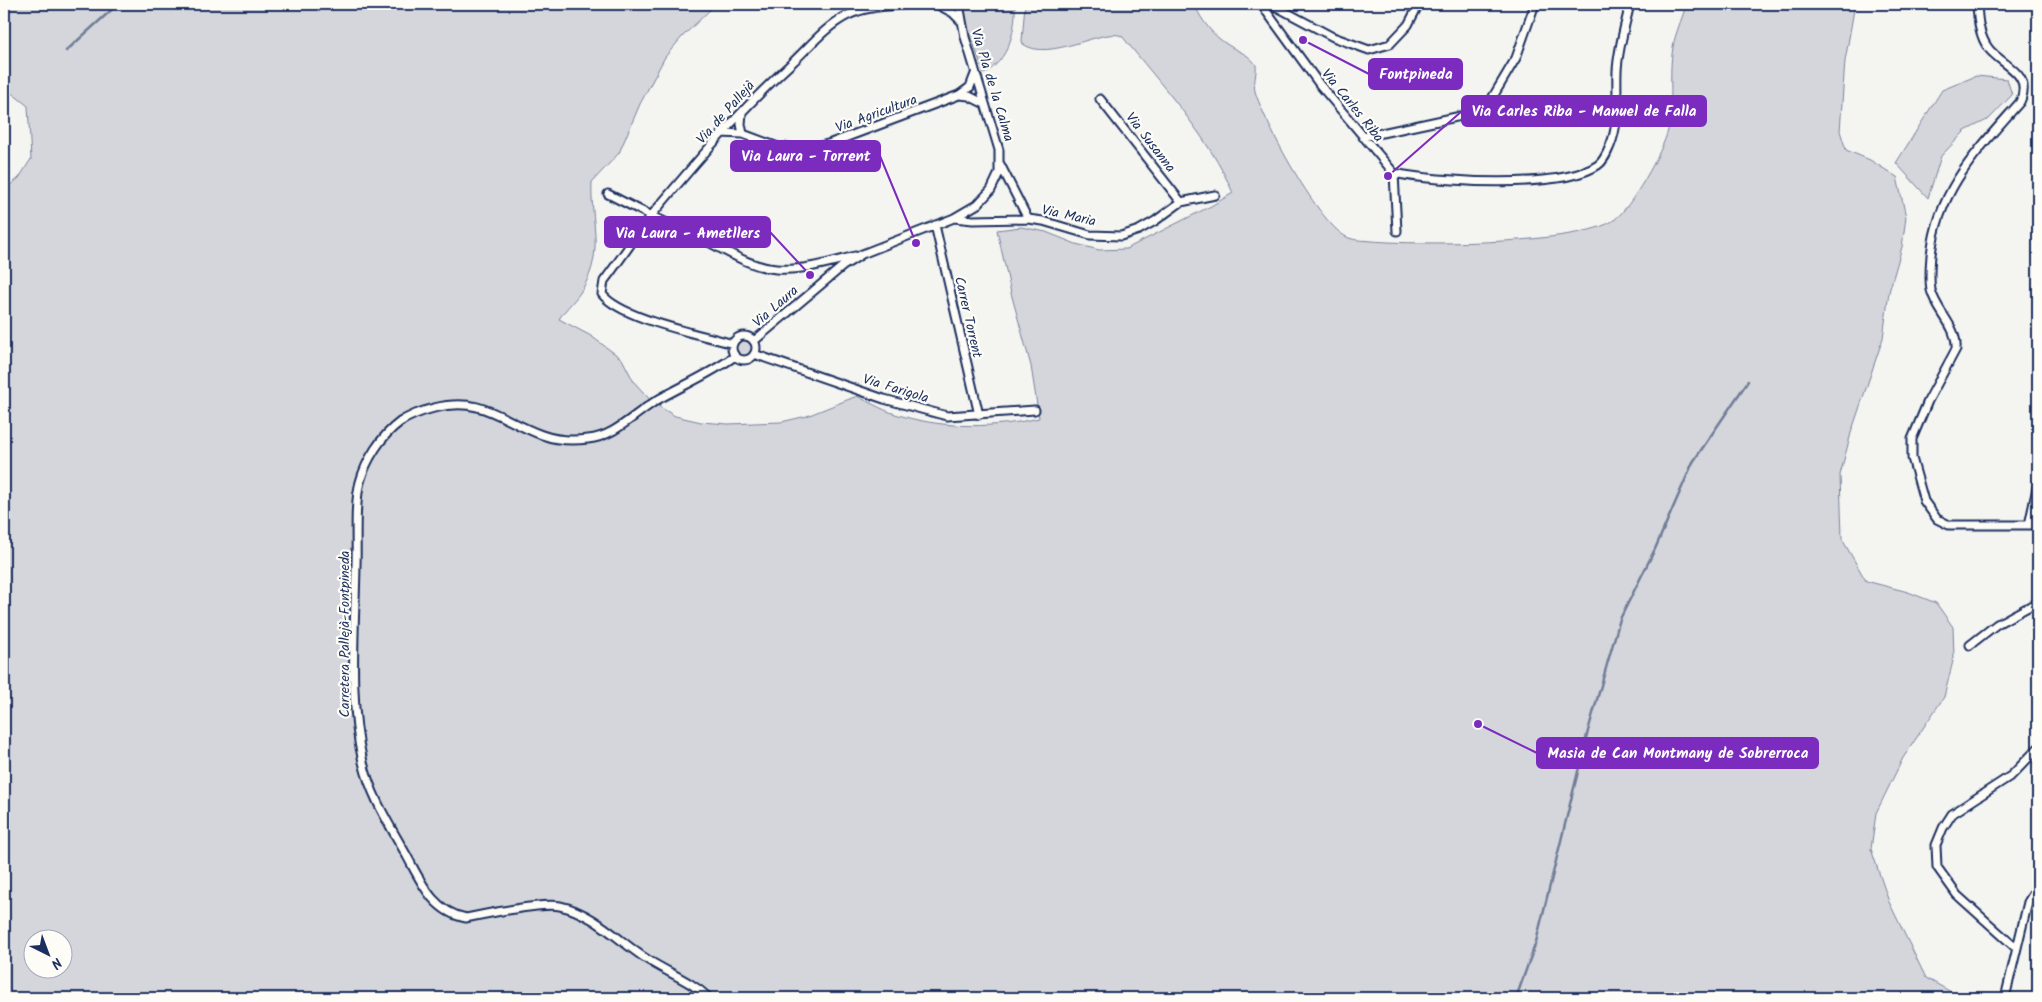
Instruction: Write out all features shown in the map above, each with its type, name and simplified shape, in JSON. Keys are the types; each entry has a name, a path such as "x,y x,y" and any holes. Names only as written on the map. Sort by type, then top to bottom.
{"street":[{"name":"Via de Pallejà","path":"733,344 645,319 614,306 602,294 604,281 651,216 721,133 742,113 769,82 840,19 866,9 911,4"},
{"name":"Via Pla de la Calma","path":"936,4 953,13 960,20"},
{"name":"Via Pla de la Calma","path":"959,4 960,20 999,150 1000,164 999,172 991,190 972,208"},
{"name":"Via Carles Riba","path":"1261,4 1320,85 1394,173"},
{"path":"1270,4 1334,37 1369,50 1390,44 1408,25 1419,4"},
{"path":"1363,137 1475,113 1491,100 1516,58 1535,4"},
{"path":"1397,231 1394,173 1416,178 1465,182 1529,180 1574,174 1597,165 1607,154 1617,124 1617,70 1630,4"},
{"path":"1977,4 1980,33 1987,46 2020,77 2024,86 2023,94 2020,102 1960,173 1949,194 1936,227 1930,267 1931,291 1935,303 1955,338 1956,349 1917,425 1912,439 1911,450 1924,501 1932,514 1943,523 1949,525 2038,525"},
{"name":"Via Agricultura","path":"721,133 743,134 778,147 813,148 840,140 959,95 970,87 976,73"},
{"path":"959,95 969,96 985,104"},
{"name":"Via Susanna","path":"1100,98 1182,202"},
{"path":"742,113 741,124 743,134"},
{"name":"Via Maria","path":"1000,164 1028,219"},
{"path":"608,194 761,267 777,269 800,268 823,265 862,254"},
{"name":"Via Maria","path":"954,218 973,220 1028,219 1043,221 1090,235 1121,236 1155,221 1182,202 1215,195"},
{"name":"Via Laura","path":"754,341 822,282 862,254 954,218 972,208"},
{"name":"Carrer Torrent","path":"935,225 979,415"},
{"path":"741,336 748,336 754,341 756,349 754,354 745,359 735,356 732,350 733,344 741,336"},
{"name":"Via Farigola","path":"754,354 884,399 947,416 1035,410"},
{"name":"Carretera Pallejà-Fontpineda","path":"709,998 699,988 656,965 606,929 580,913 559,905 466,918 454,916 444,910 427,893 370,789 356,728 354,674 357,516 359,485 366,464 378,444 399,423 416,414 449,405 470,405 490,410 542,435 574,440 591,439 608,434 651,404 735,356"},
{"path":"2029,525 2038,483"},
{"path":"1970,644 1997,624 2025,608 2032,605 2038,606"},
{"path":"2016,948 1956,895 1937,867 1936,846 1943,828 1952,814 2012,775 2038,748"},
{"path":"2004,998 2028,902 2038,886"}],"shaded area":[{"path":"4,4 716,4 682,37 665,57 640,104 619,153 592,182 595,248 590,274 578,296 559,319 591,336 622,359 634,382 653,403 675,416 701,422 728,424 781,422 807,416 857,396 902,416 936,423 971,426 1006,424 1039,418 1031,366 1011,293 997,230 1021,227 1046,232 1076,244 1099,250 1126,249 1233,193 1211,151 1183,111 1122,36 1102,36 1047,50 1034,49 1023,44 1022,41 1025,4 1194,4 1212,32 1222,41 1247,56 1256,65 1255,91 1269,125 1294,172 1309,195 1337,230 1355,240 1460,243 1534,239 1568,234 1595,228 1614,220 1621,214 1653,165 1668,130 1673,47 1686,4 1855,4 1845,61 1840,131 1846,150 1870,160 1897,177 1906,217 1902,247 1889,292 1883,338 1851,433 1840,475 1842,539 1866,581 1908,592 1936,603 1953,627 1954,657 1944,697 1903,758 1876,813 1871,849 1889,902 1926,978 1962,998 4,998 4,190 19,178 31,159 28,106 4,87"},
{"path":"969,4 1015,4 1014,24 1009,44 1000,61 984,74 966,22 964,9 968,9"},
{"path":"1976,76 2007,79 2012,95 1989,119 1965,131 1941,156 1928,198 1896,163 1942,90"},
{"path":"744,340 750,342 752,348 750,354 744,356 738,354 736,348 738,342"}],"waterway":[{"path":"66,51 118,4"},
{"path":"1516,998 1536,942 1588,731 1620,619 1655,549 1693,462 1748,381"}],"place":[{"name":"Fontpineda","path":"1303,40"},
{"name":"Via Carles Riba - Manuel de Falla","path":"1388,176"},
{"name":"Via Laura - Torrent","path":"916,243"},
{"name":"Via Laura - Ametllers","path":"810,275"},
{"name":"Masia de Can Montmany de Sobrerroca","path":"1478,724"}]}
